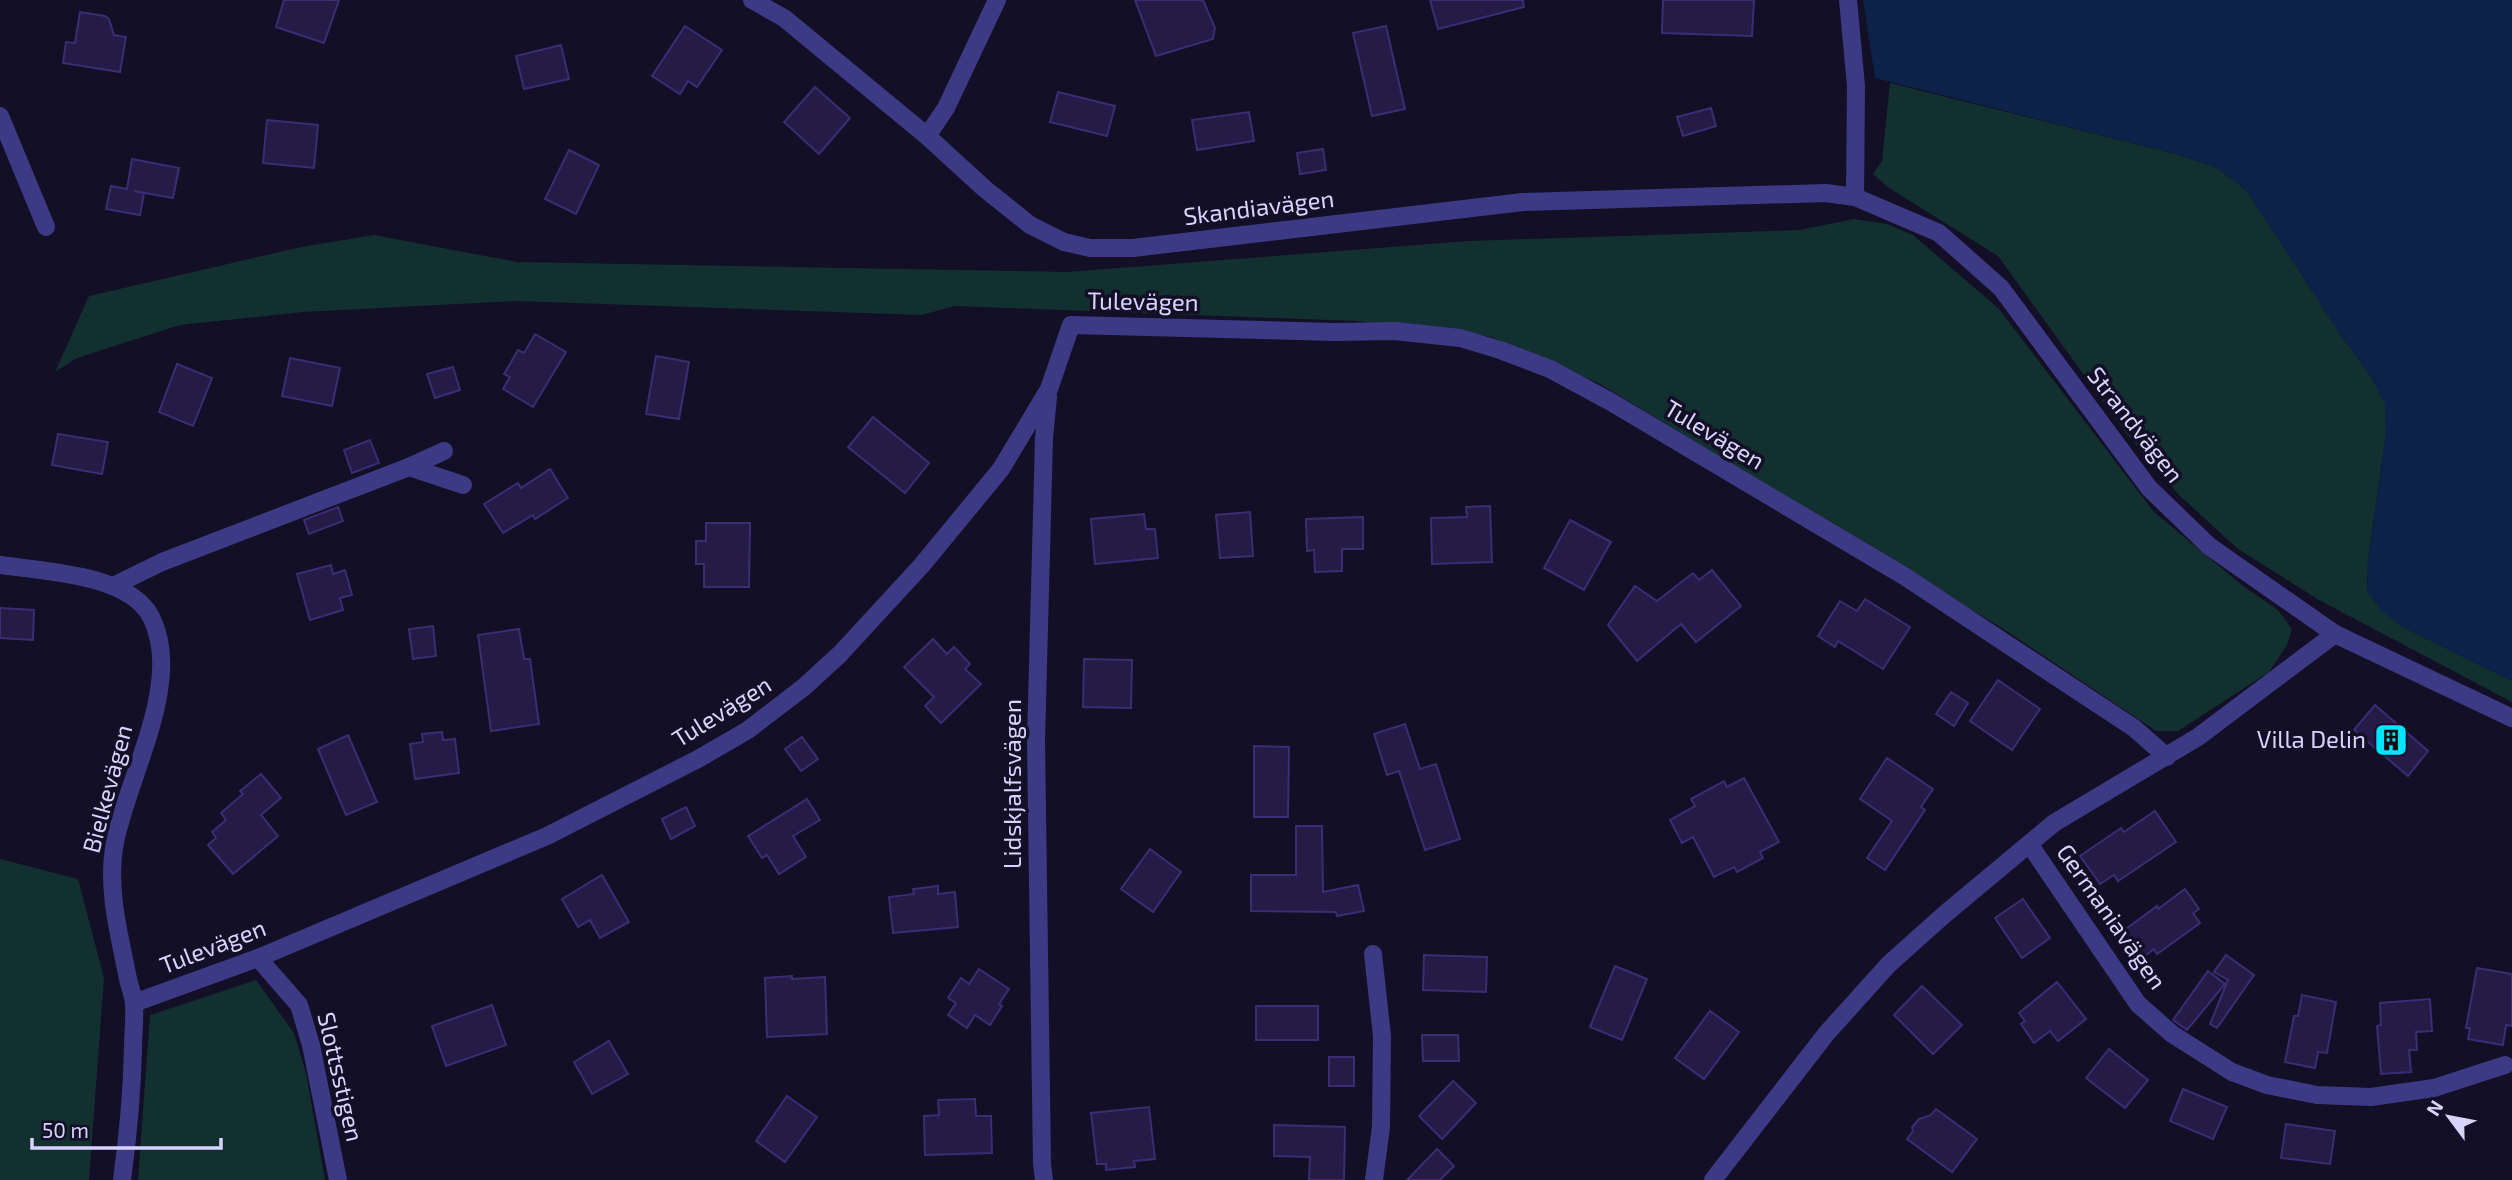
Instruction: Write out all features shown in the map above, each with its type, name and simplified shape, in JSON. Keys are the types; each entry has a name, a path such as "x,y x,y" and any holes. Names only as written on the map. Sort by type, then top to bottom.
{"street":[{"name":"Skandiavägen","path":"752,0 784,18 1030,225 1064,242 1090,248 1133,248 1522,202 1826,193 1855,197"},
{"path":"927,136 946,108 997,0"},
{"path":"1849,0 1856,86 1855,197"},
{"path":"0,116 46,227"},
{"name":"Strandvägen","path":"1855,197 1940,233 2001,288 2149,488 2209,546 2335,634 2512,718"},
{"name":"Tulevägen","path":"134,1003 258,958 547,836 698,759 748,730 804,687 840,654 913,576 1001,469 1049,389 1071,325 1334,332 1395,331 1460,338 1550,369 1611,402 1904,576 2134,727 2167,757"},
{"name":"Lidskjalfsvägen","path":"1045,1180 1042,1164 1036,741 1044,438 1049,389"},
{"path":"113,586 162,562 444,451"},
{"path":"409,467 463,485"},
{"name":"Bielkevägen","path":"0,565 103,581 131,595 150,615 160,644 160,687 113,849 112,875 116,916 134,1003 132,1100 122,1180"},
{"name":"Germaniavägen","path":"1713,1180 1826,1034 1889,964 1945,914 2054,824 2198,737 2335,634"},
{"name":"Germaniavägen","path":"2030,845 2138,1004 2172,1034 2232,1072 2267,1085 2317,1095 2371,1097 2434,1088 2505,1065"},
{"path":"1373,954 1382,1036 1381,1127 1374,1180"},
{"name":"Slottsstigen","path":"258,958 299,1005 311,1045 338,1180"}],"green space":[{"path":"1890,83 2176,154 2217,168 2246,190 2370,375 2386,404 2386,433 2368,562 2367,591 2401,626 2512,681 2512,702 2319,600 2238,549 2179,495 2125,432 1998,256 1889,188 1873,174 1882,161"},
{"path":"1854,219 1887,224 1913,235 1999,309 2154,512 2243,586 2278,610 2292,629 2287,645 2269,672 2178,731 2156,731 2005,630 1600,384 1491,337 1425,327 1355,321 954,306 922,315 516,301 303,312 180,325 77,358 55,372 89,296 301,247 374,235 517,262 1067,272 1469,241 1799,230"},
{"path":"0,859 78,879 104,978 89,1180 0,1180"},
{"path":"256,980 294,1033 306,1073 325,1180 138,1180 150,1015"}],"water":[{"path":"1863,0 2512,0 2512,681 2401,626 2381,610 2367,591 2368,562 2386,433 2385,404 2370,375 2246,190 2217,168 2176,154 1875,78"}],"building":[{"path":"284,0 339,0 324,43 276,27"},
{"path":"1135,0 1203,0 1215,28 1213,39 1156,56"},
{"path":"1430,0 1523,0 1524,7 1438,29"},
{"path":"1663,0 1754,0 1752,36 1662,33"},
{"path":"80,12 105,16 109,19 114,35 126,37 120,72 63,63 66,42 75,43"},
{"path":"685,26 722,50 697,87 688,81 680,94 652,76"},
{"path":"1386,26 1405,109 1372,116 1353,33"},
{"path":"561,45 569,79 524,89 516,56"},
{"path":"815,87 850,118 819,154 784,122"},
{"path":"1058,92 1115,106 1107,136 1050,122"},
{"path":"1711,108 1716,126 1683,136 1677,117"},
{"path":"1249,112 1254,141 1197,150 1192,120"},
{"path":"267,120 318,125 314,168 263,163"},
{"path":"1323,149 1326,170 1300,174 1297,153"},
{"path":"569,150 599,165 576,214 545,199"},
{"path":"132,159 179,168 173,198 134,191 144,193 140,215 106,209 111,186 127,189"},
{"path":"535,334 566,352 533,407 503,389 510,377 504,374 518,350 524,353"},
{"path":"656,356 689,362 679,419 646,414"},
{"path":"290,358 340,368 332,406 282,396"},
{"path":"177,364 212,378 193,426 159,412"},
{"path":"453,367 460,390 435,398 427,374"},
{"path":"873,417 929,463 905,493 848,447"},
{"path":"58,434 108,442 102,474 52,465"},
{"path":"370,440 379,463 352,473 344,450"},
{"path":"550,469 568,498 535,519 533,515 503,533 484,504 518,483 521,488"},
{"path":"1490,506 1492,562 1432,564 1431,518 1467,517 1466,507"},
{"path":"338,507 343,521 309,534 304,520"},
{"path":"1250,512 1253,556 1220,558 1216,515"},
{"path":"1144,514 1146,529 1155,529 1158,558 1095,564 1091,519"},
{"path":"1363,517 1363,549 1342,549 1342,571 1315,572 1314,550 1307,551 1306,519"},
{"path":"1570,520 1611,542 1584,590 1544,568"},
{"path":"706,523 750,523 749,587 704,587 704,564 696,564 696,541 706,541"},
{"path":"331,565 333,574 345,570 352,595 340,598 343,610 310,620 297,574"},
{"path":"1712,570 1741,606 1696,642 1681,624 1637,661 1608,625 1635,586 1657,601 1693,573 1699,580"},
{"path":"1865,599 1910,627 1883,669 1838,641 1835,647 1818,636 1840,601 1857,611"},
{"path":"0,608 34,610 33,640 0,638"},
{"path":"433,626 436,656 413,659 409,629"},
{"path":"519,629 524,659 530,659 539,724 491,731 478,635"},
{"path":"933,639 947,654 954,647 970,664 965,669 981,684 941,723 925,706 934,697 904,667"},
{"path":"1084,659 1132,660 1131,708 1083,707"},
{"path":"1998,680 2040,709 2012,750 1970,721"},
{"path":"1951,692 1968,703 1954,726 1936,714"},
{"name":"Villa Delin","path":"2375,705 2428,751 2408,776 2354,730"},
{"path":"1405,724 1420,769 1436,764 1460,839 1425,850 1399,771 1387,775 1374,734"},
{"path":"442,732 443,740 455,739 459,773 415,779 410,744 423,742 422,734"},
{"path":"348,735 377,802 346,815 318,749"},
{"path":"802,737 818,759 801,771 785,749"},
{"path":"1254,746 1289,747 1288,817 1254,817"},
{"path":"1887,758 1933,789 1921,807 1925,810 1885,870 1867,858 1892,821 1860,799"},
{"path":"261,774 281,798 261,815 278,836 233,874 208,845 216,838 212,832 226,820 221,813 243,794 240,791"},
{"path":"1744,778 1779,842 1760,852 1763,858 1737,872 1734,867 1714,877 1693,837 1682,843 1670,820 1695,806 1691,799 1724,781 1727,787"},
{"path":"807,799 820,820 793,836 806,857 779,874 767,855 762,858 748,836"},
{"path":"686,807 695,826 671,839 662,819"},
{"path":"2155,811 2176,842 2118,881 2114,875 2100,884 2080,856 2121,828 2124,832"},
{"path":"1296,826 1322,826 1323,892 1358,885 1364,911 1337,916 1336,912 1251,911 1251,875 1296,875"},
{"path":"1150,849 1181,872 1153,912 1121,889"},
{"path":"602,875 629,922 600,938 590,920 578,927 562,899"},
{"path":"938,886 938,894 955,892 958,927 893,933 889,897 914,894 913,889"},
{"path":"2185,889 2199,909 2193,913 2200,923 2157,954 2154,949 2138,961 2118,935"},
{"path":"2023,899 2050,938 2022,958 1995,918"},
{"path":"1424,955 1487,957 1486,992 1423,990"},
{"path":"2226,955 2254,975 2217,1028 2210,1024 2228,980 2214,972"},
{"path":"1615,966 1647,979 1622,1040 1590,1027"},
{"path":"2477,968 2512,974 2512,1026 2506,1025 2503,1045 2468,1039 2470,1028 2466,1028"},
{"path":"979,969 1009,989 990,1025 975,1015 967,1028 948,1015 956,1003 948,998 961,978 969,984"},
{"path":"2208,971 2225,984 2187,1030 2173,1020"},
{"path":"792,976 792,979 825,977 827,1034 767,1037 765,978"},
{"path":"2057,982 2086,1019 2058,1041 2050,1031 2034,1043 2021,1024 2025,1021 2019,1013"},
{"path":"1922,986 1962,1025 1933,1054 1894,1015"},
{"path":"2302,995 2336,1002 2327,1053 2318,1052 2315,1068 2285,1062 2294,1016 2298,1016"},
{"path":"2430,999 2432,1031 2416,1032 2417,1050 2409,1050 2411,1072 2381,1074 2377,1026 2381,1025 2380,1003"},
{"path":"492,1005 506,1045 446,1066 432,1026"},
{"path":"1256,1006 1318,1006 1318,1040 1256,1040"},
{"path":"1710,1011 1739,1032 1704,1079 1675,1058"},
{"path":"1422,1035 1458,1035 1459,1061 1423,1061"},
{"path":"609,1041 628,1074 592,1094 574,1062"},
{"path":"2109,1049 2148,1080 2125,1108 2086,1078"},
{"path":"1329,1057 1354,1057 1354,1086 1329,1086"},
{"path":"1453,1081 1476,1103 1442,1139 1419,1116"},
{"path":"2183,1089 2227,1107 2213,1139 2170,1121"},
{"path":"787,1096 817,1117 785,1162 756,1141"},
{"path":"975,1099 976,1116 991,1116 992,1153 925,1155 924,1116 939,1115 938,1100"},
{"path":"1149,1107 1155,1159 1134,1161 1135,1167 1106,1170 1106,1164 1097,1164 1091,1113"},
{"path":"1936,1109 1977,1139 1952,1172 1907,1139 1919,1119 1931,1115"},
{"path":"2286,1124 2335,1131 2330,1164 2281,1158"},
{"path":"1274,1125 1345,1127 1344,1180 1309,1180 1310,1157 1274,1156"},
{"path":"1437,1149 1454,1166 1440,1180 1407,1180"}],"place":[{"name":"Villa Delin","path":"2391,740"}]}
